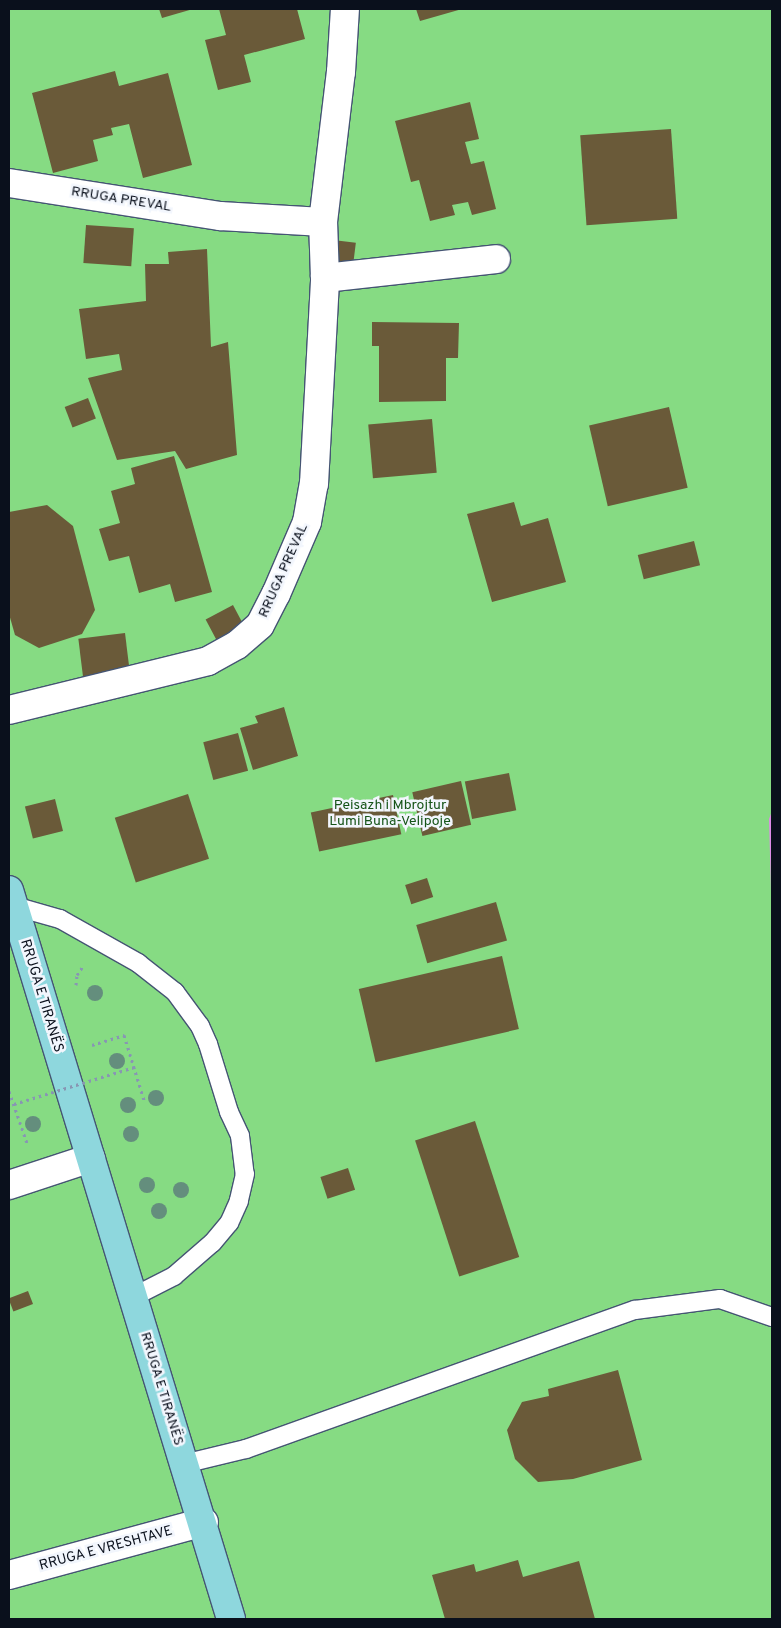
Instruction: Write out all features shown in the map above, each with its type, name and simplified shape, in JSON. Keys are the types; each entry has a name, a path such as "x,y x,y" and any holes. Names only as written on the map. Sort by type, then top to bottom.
{"main road":[{"name":"RRUGA E TIRANËS","path":"11,898 184,1464 204,1522 231,1619"}],"street":[{"name":"RRUGA PREVAL","path":"9,710 208,661 237,645 260,625 307,522 314,484 326,278 323,222 341,72 344,9"},
{"name":"RRUGA PREVAL","path":"9,183 220,216 323,222"},
{"path":"326,278 496,259"},
{"path":"9,1185 91,1158"},
{"name":"RRUGA E VRESHTAVE","path":"9,1575 204,1522"}],"lane":[{"path":"11,898 60,919 153,975 187,1006 216,1061 219,1083 240,1136 245,1174 239,1201 229,1223 212,1243 174,1276 133,1297"},
{"path":"184,1464 246,1449 635,1310 720,1299 772,1317"}],"path":[{"path":"76,989 77,975 99,942"},
{"path":"86,1037 88,1046 124,1035 144,1100"},
{"path":"14,1104 134,1067"},
{"path":"9,1091 28,1145"}],"green space":[{"name":"Peisazh i Mbrojtur Lumi Buna-Velipoje","path":"9,9 772,9 772,1619 9,1619"}],"shaded area":[{"path":"772,811 772,928 769,819"}],"building":[{"path":"159,9 193,9 162,18"},
{"path":"219,9 297,9 305,39 244,55 251,82 218,90 205,40 226,35"},
{"path":"416,9 462,9 420,21"},
{"path":"115,71 119,86 168,73 192,165 143,178 129,124 111,128 113,135 93,140 98,161 53,173 32,93"},
{"path":"470,102 479,139 465,142 471,164 484,161 496,209 472,215 468,202 452,205 455,215 430,221 419,180 411,182 395,121"},
{"path":"671,129 677,219 586,225 580,135"},
{"path":"86,225 134,228 131,266 83,263"},
{"path":"333,240 356,243 352,274 329,271"},
{"path":"207,249 211,347 228,342 237,455 186,469 175,451 117,460 88,378 122,370 119,354 86,359 79,309 146,301 145,264 169,264 168,252"},
{"path":"372,322 459,323 458,358 446,358 446,401 379,402 379,346 372,346"},
{"path":"88,398 96,419 73,427 65,407"},
{"path":"669,407 688,488 608,506 589,425"},
{"path":"432,419 437,473 373,478 368,425"},
{"path":"174,456 212,592 175,602 170,584 139,593 129,556 109,561 99,529 120,523 111,491 135,484 131,468"},
{"path":"514,502 521,526 548,518 566,582 492,602 467,514"},
{"path":"47,505 73,526 95,610 82,634 39,648 15,635 9,614 9,512"},
{"path":"694,541 700,565 644,579 638,555"},
{"path":"233,605 245,628 218,643 206,620"},
{"path":"125,633 130,674 83,679 78,639"},
{"path":"284,707 298,756 253,770 240,728 258,723 255,716"},
{"path":"238,733 248,771 213,780 203,742"},
{"path":"509,773 516,810 472,819 465,782"},
{"path":"461,781 471,825 422,836 412,792"},
{"path":"188,794 209,859 136,882 115,818"},
{"path":"393,795 401,834 319,852 311,812"},
{"path":"55,799 63,831 33,839 25,806"},
{"path":"427,878 433,897 411,904 405,885"},
{"path":"496,902 507,940 427,963 416,925"},
{"path":"502,956 519,1029 376,1062 359,989"},
{"path":"475,1121 519,1257 459,1276 415,1140"},
{"path":"348,1168 355,1190 328,1199 320,1177"},
{"path":"28,1291 33,1304 13,1312 9,1298"},
{"path":"618,1370 642,1460 573,1479 538,1482 515,1459 507,1430 522,1402 549,1396 548,1389"},
{"path":"518,1560 523,1577 579,1561 595,1619 445,1619 432,1575 474,1564 476,1572"}]}
